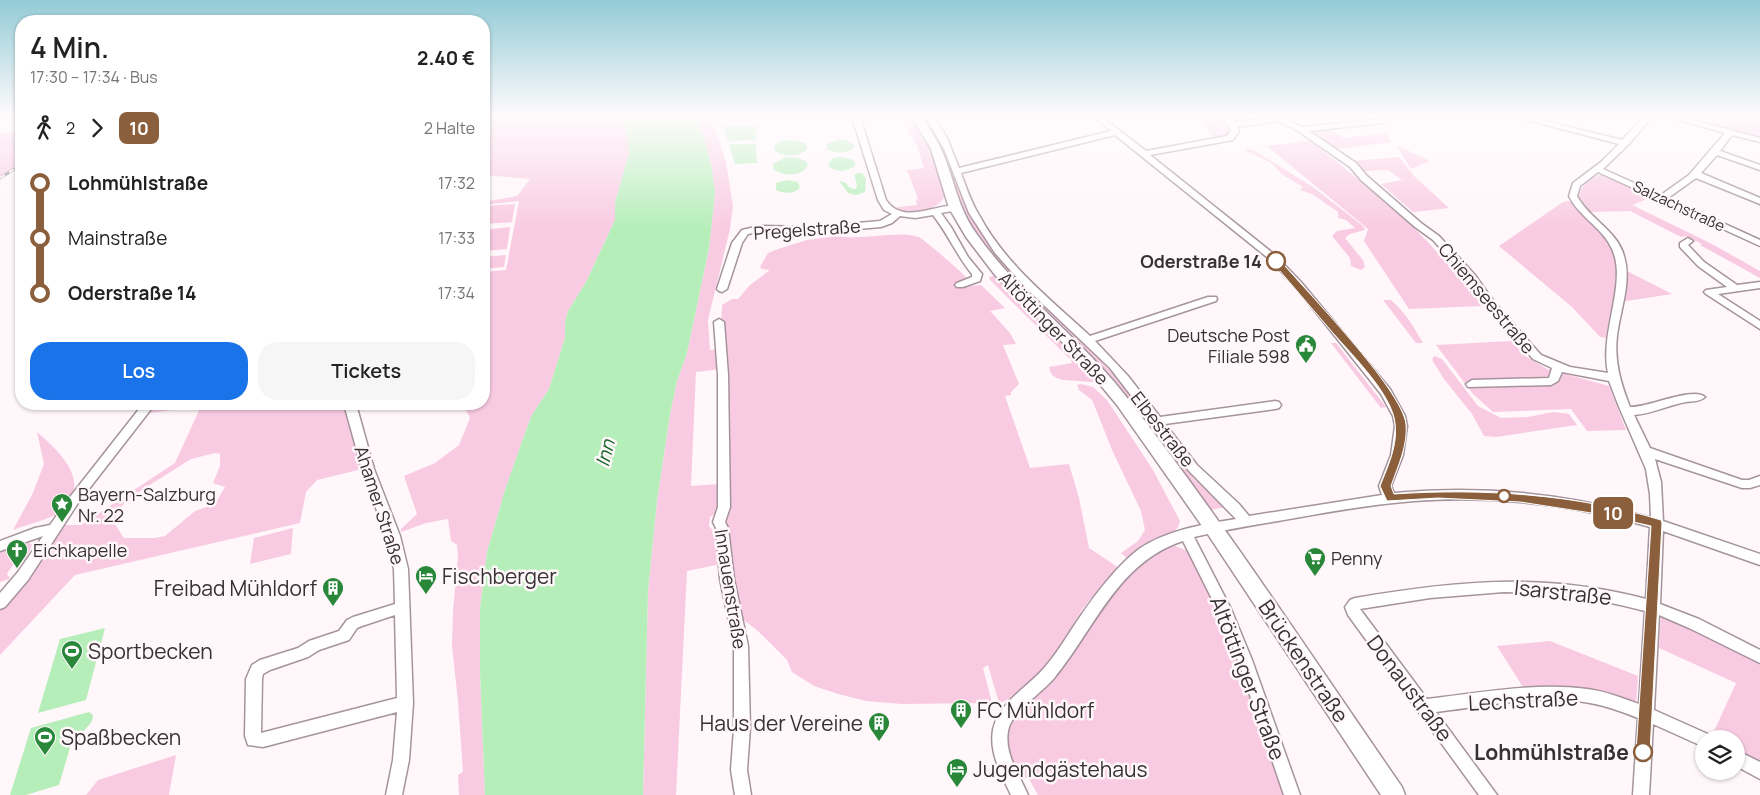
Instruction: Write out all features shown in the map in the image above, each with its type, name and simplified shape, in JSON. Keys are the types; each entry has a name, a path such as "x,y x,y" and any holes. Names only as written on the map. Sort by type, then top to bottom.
{"main road":[{"name":"Altöttinger Straße","path":"938,154 955,208 970,234 990,260 1084,356 1122,401 1213,528"},
{"name":"Brückenstraße","path":"1213,528 1394,795"}],"street":[{"path":"868,154 884,204 888,210 898,214"},
{"name":"Elbestraße","path":"950,154 970,207 1003,257 1050,306 1116,368 1194,469 1239,511 1246,522"},
{"path":"957,171 1026,154"},
{"path":"1144,154 1274,258 1386,392 1399,416 1401,426 1397,455 1385,486 1390,498"},
{"name":"Chiemseestraße","path":"1337,154 1353,165 1364,178 1418,225 1436,238 1472,277 1491,305 1534,354 1558,367 1615,378"},
{"path":"1613,154 1576,185 1573,196 1577,204 1611,239 1620,257 1620,282 1610,348 1611,361 1627,412 1645,451 1655,482 1657,523 1641,795"},
{"path":"1662,198 1695,174 1714,154"},
{"path":"1722,154 1760,168"},
{"name":"Salzachstraße","path":"1597,169 1760,243"},
{"path":"1695,174 1760,201"},
{"name":"Pregelstraße","path":"722,289 737,243 745,232 759,229 812,230 881,224 898,214 955,208"},
{"path":"934,211 947,226 964,258 977,274 976,279 960,285"},
{"path":"1688,242 1683,245 1696,260 1735,288"},
{"path":"1760,285 1709,292 1760,326"},
{"path":"1088,340 1212,299"},
{"name":"Innauenstraße","path":"719,322 723,375 724,507 719,522 722,528 727,580 741,646 742,728 739,770 744,795"},
{"name":"Chiemseestraße","path":"1472,384 1551,381 1554,379 1558,367"},
{"path":"1627,412 1638,412 1683,397 1699,397"},
{"path":"1156,421 1275,405"},
{"path":"0,603 23,576 54,529 144,410"},
{"name":"Ahamer Straße","path":"352,410 368,469 397,549 401,569 406,703 401,760 394,795"},
{"path":"1645,451 1742,484 1750,484 1760,480"},
{"path":"1020,795 1011,777 999,737 1000,727 1004,720 1050,672 1096,605 1136,560 1153,548 1187,536 1213,528 1246,522 1390,498 1438,494 1520,498 1588,508 1657,523 1760,560"},
{"path":"0,546 34,533 54,529"},
{"name":"Altöttinger Straße","path":"1187,536 1224,609 1245,660 1292,795"},
{"name":"Isarstraße","path":"1356,604 1418,593 1513,585 1564,588 1653,607 1699,625 1760,657"},
{"name":"Donaustraße","path":"1356,604 1352,607 1353,611 1489,795"},
{"path":"403,607 353,622 344,636 314,645 303,653 265,665 257,670 254,678 254,740 263,740 406,703"},
{"name":"Lechstraße","path":"1424,706 1545,695 1574,695 1608,701 1645,714 1695,736"},
{"path":"1745,762 1760,771"}],"shaded area":[{"path":"0,154 15,154 15,168 0,177"},
{"path":"490,154 629,154 615,202 615,220 586,282 568,311 565,323 565,338 549,389 532,415 526,430 505,490 487,552 480,608 480,673 485,795 459,795 458,775 463,772 452,646 457,545 451,541 448,519 426,523 401,532 401,529 417,514 404,476 435,463 459,445 470,418 466,410 490,410 490,271 506,270 519,201 490,204 490,201 517,196 530,179 490,176"},
{"path":"708,154 723,154 733,206 730,229 708,320 710,350 720,349 722,369 696,372 691,486 719,484 719,511 710,517 709,526 718,537 721,564 687,571 676,795 643,795 648,591 657,501 670,414 677,381 687,353 709,248 715,193"},
{"path":"920,154 932,154 940,176 944,198 933,207 919,212 904,212 891,208 917,205 916,200 918,199 907,170 924,168"},
{"path":"940,154 945,154 969,214 994,251 1014,275 1114,375 1194,479 1225,507 1211,510 1120,387 1092,356 1004,271 970,225 955,196"},
{"path":"1253,154 1260,154 1313,187 1363,226 1365,230 1350,234 1345,238 1363,260 1365,267 1361,270 1351,266 1350,258 1332,236 1337,231 1355,228 1346,220 1338,218 1338,212 1312,194 1300,190 1303,187 1283,175 1270,162"},
{"path":"1277,154 1327,154 1416,230 1483,306 1409,309 1364,241 1368,229"},
{"path":"1402,154 1415,154 1430,161 1411,169"},
{"path":"1399,157 1414,176 1449,208 1413,212 1381,184 1402,180 1388,170 1365,171 1353,161"},
{"path":"1604,173 1655,196 1632,205 1712,244 1760,271 1760,278 1700,245 1702,244 1686,236 1681,237 1630,211 1590,212 1579,198 1580,193 1587,182"},
{"path":"1563,202 1572,202 1609,240 1614,251 1617,276 1606,338 1600,337 1572,307 1499,246"},
{"path":"515,204 512,222 490,224 490,206"},
{"path":"510,227 507,249 490,250 490,229"},
{"path":"909,235 919,237 966,277 962,287 981,285 1005,308 990,311 1010,333 1016,344 1003,345 1019,384 1011,392 1011,395 1005,396 1030,468 1069,464 1079,498 1089,548 1119,568 1088,602 1051,661 1040,674 1029,686 1015,696 999,703 988,665 983,668 992,703 902,704 866,701 838,694 814,686 792,672 787,660 758,631 741,618 728,555 721,327 722,305 732,299 738,299 749,286 770,270 760,267 768,253 807,240 838,236"},
{"path":"506,255 504,267 490,268 490,256"},
{"path":"1625,271 1629,272 1672,294 1620,302"},
{"path":"994,276 1083,362 1098,381 1065,380 1056,378 1050,372 1049,367 1072,363 1071,360 990,280 989,277"},
{"path":"1383,300 1391,300 1401,310 1423,343 1416,343"},
{"path":"1512,341 1524,355 1547,369 1609,386 1626,430 1587,431 1571,409 1493,412 1473,394 1436,345"},
{"path":"1331,343 1336,343 1386,407 1381,408"},
{"path":"1434,356 1442,359 1478,406 1501,418 1528,417 1553,412 1569,414 1577,425 1496,437 1484,436 1472,414 1444,379 1432,360"},
{"path":"1077,385 1093,387 1107,400 1153,470 1180,521 1173,533 1143,547 1128,559 1121,553 1138,541 1145,530 1141,511 1112,450 1092,400 1079,390"},
{"path":"152,410 172,410 150,413"},
{"path":"199,410 348,410 362,467 358,470 317,480 306,492 300,523 75,575 0,655 0,609 22,584 61,525 81,525 175,463","holes":["215,453 220,454 220,466 213,483 225,487 215,504 195,511 165,536 155,538 124,538 114,523 126,500 191,459"]},
{"path":"37,432 63,458 74,479 74,490 70,501 57,514 13,530 32,495 44,464"},
{"path":"293,528 291,554 250,564 254,538"},
{"path":"29,543 32,546 25,560 15,563 7,573 10,577 9,579 0,582 0,552"},
{"path":"1175,546 1191,552 1198,562 1253,695 1286,795 1038,795 1028,777 1020,781 1011,755 1008,740 1015,713 1110,595 1145,559 1167,547"},
{"path":"1665,615 1760,661 1760,767 1745,758 1745,730 1715,730 1736,683 1659,648 1661,616"},
{"path":"1550,641 1638,676 1636,704 1526,692 1497,646"},
{"path":"176,755 169,795 86,795 98,780"}],"water":[{"name":"Inn","path":"629,154 708,154 715,193 709,248 687,353 677,381 670,414 657,501 648,591 643,795 485,795 480,673 480,608 487,552 505,490 526,430 532,415 549,389 565,338 565,323 568,311 586,282 615,220 615,202"},
{"path":"732,154 757,154 757,163 735,164"},
{"path":"786,157 799,158 807,162 808,165 802,172 792,174 774,170 773,164"},
{"path":"839,157 852,159 856,165 842,171 828,166 831,159"},
{"path":"862,173 866,179 865,192 856,195 848,193 839,181 845,182 850,188 856,189 857,185 854,174"},
{"path":"787,180 798,182 800,188 788,193 776,190 776,183"},
{"name":"Sportbecken","path":"105,628 86,700 38,713 60,639"},
{"name":"Spaßbecken","path":"89,712 93,715 93,719 80,739 72,741 59,785 26,795 10,795 31,728"}],"railway":[{"path":"0,178 15,169"}],"bus line":[{"name":"10","path":"1276,261 1298,284 1365,365 1393,402 1399,414 1401,426 1397,455 1385,486 1390,498 1438,494 1520,498 1559,502 1657,523 1643,752"}],"place":[{"name":"Oderstraße 14","path":"1276,261"},
{"name":"Deutsche Post Filiale 598","path":"1306,364"},
{"name":"Bayern-Salzburg Nr. 22","path":"62,523"},
{"name":"Eichkapelle","path":"17,569"},
{"name":"Penny","path":"1315,577"},
{"name":"Fischberger","path":"426,595"},
{"name":"Freibad Mühldorf","path":"333,607"},
{"name":"Sportbecken","path":"72,670"},
{"name":"FC Mühldorf","path":"961,729"},
{"name":"Haus der Vereine","path":"879,742"},
{"name":"Lohmühlstraße","path":"1643,752"},
{"name":"Spaßbecken","path":"45,756"},
{"name":"Jugendgästehaus","path":"957,788"}]}
